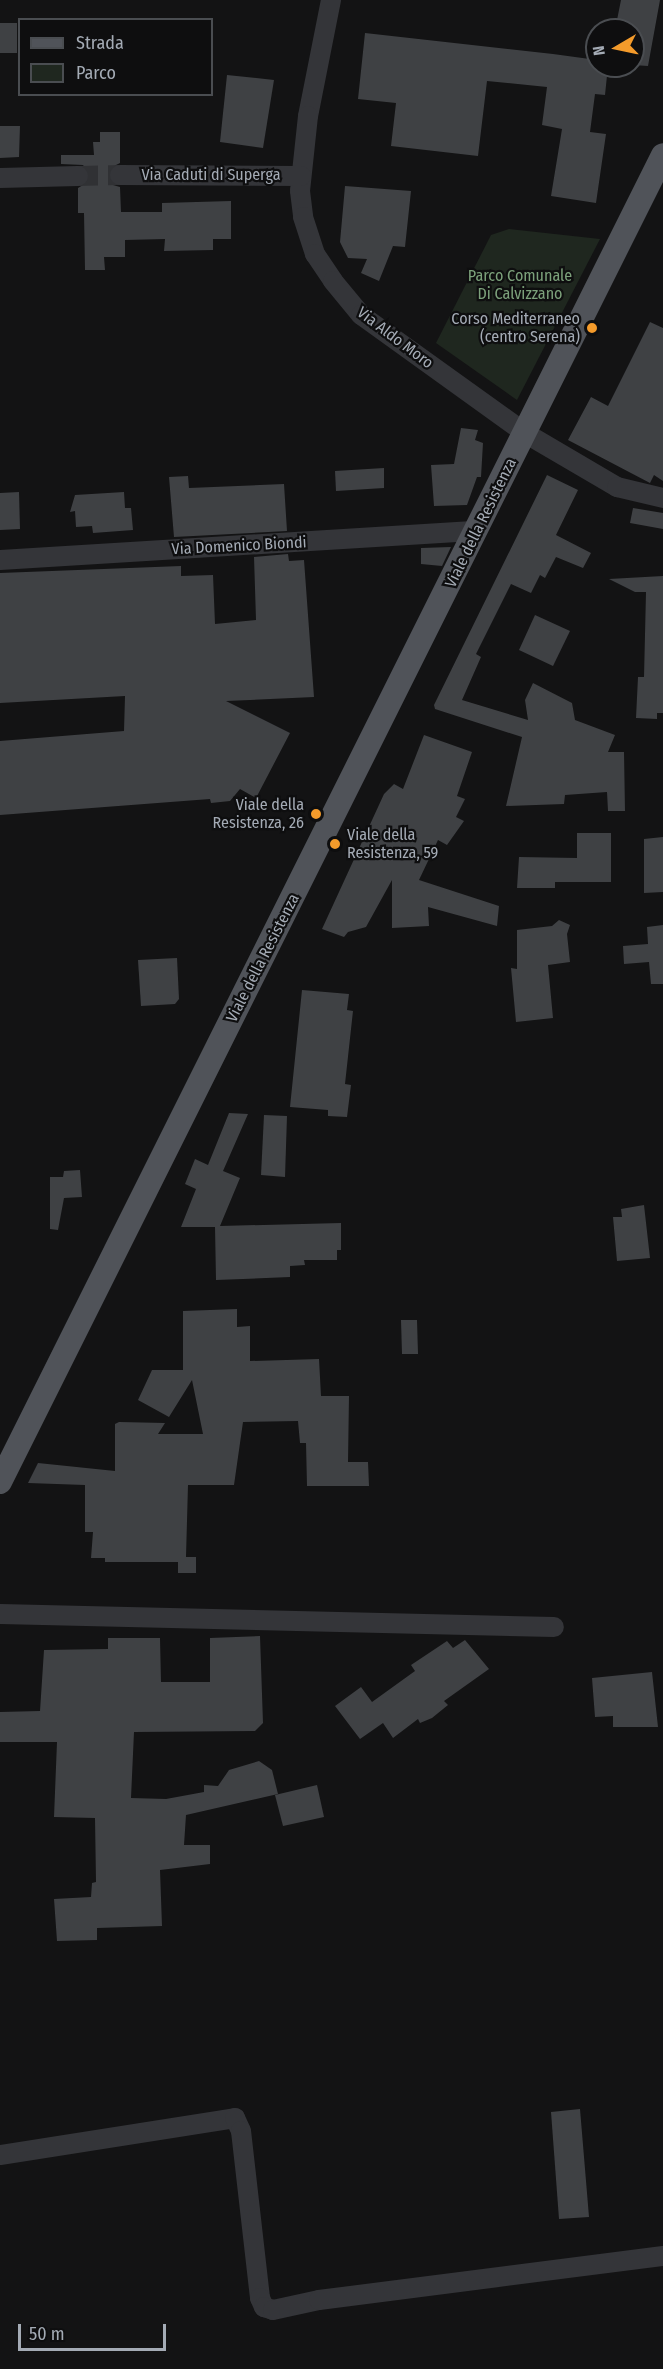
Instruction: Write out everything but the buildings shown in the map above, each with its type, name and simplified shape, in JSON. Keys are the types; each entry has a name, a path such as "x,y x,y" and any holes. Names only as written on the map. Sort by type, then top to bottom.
{"main road":[{"name":"Viale della Resistenza","path":"0,1482 663,155"}],"street":[{"name":"Via Aldo Moro","path":"331,0 308,116 301,176 303,217 315,254 346,299 402,346 525,433 617,487 663,498"},
{"name":"Via Caduti di Superga","path":"120,175 301,176"},
{"path":"0,178 78,176"},
{"name":"Via Domenico Biondi","path":"0,560 477,531"},
{"path":"0,1614 554,1627"},
{"path":"0,2155 235,2118 241,2131 260,2298 264,2307 273,2310 319,2300 663,2256"}],"green space":[{"name":"Parco Comunale Di Calvizzano","path":"509,229 600,239 517,400 436,343 491,235"}],"tunnel":[{"path":"78,176 120,175"}],"place":[{"name":"Corso Mediterraneo (centro Serena)","path":"592,328"},
{"name":"Viale della Resistenza, 26","path":"316,814"},
{"name":"Viale della Resistenza, 59","path":"335,844"}]}
